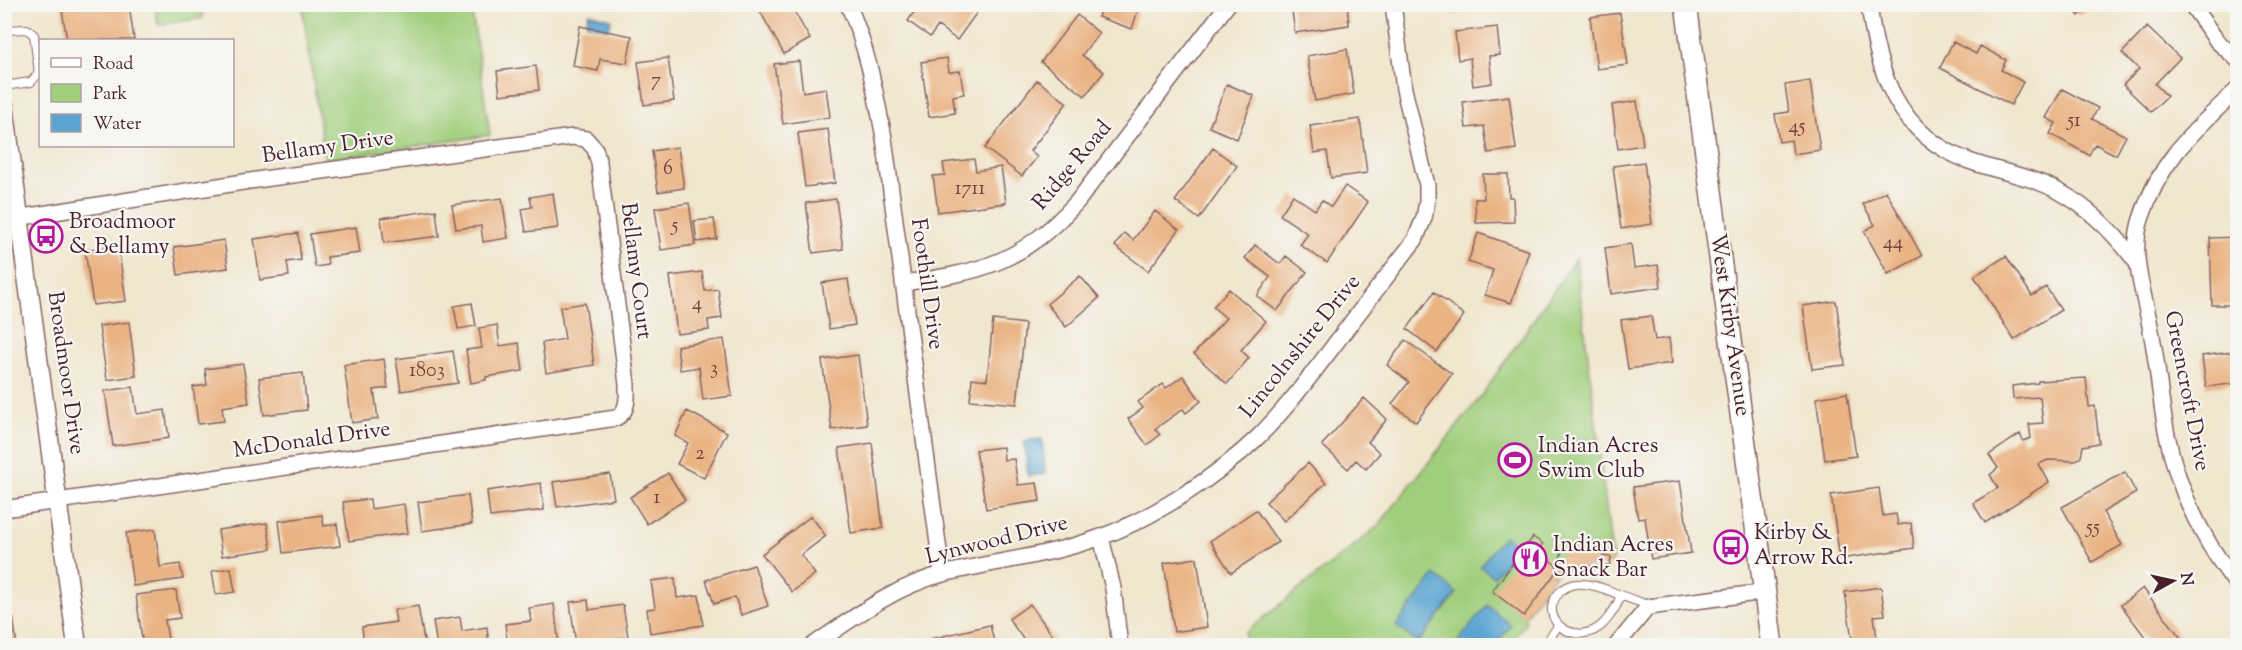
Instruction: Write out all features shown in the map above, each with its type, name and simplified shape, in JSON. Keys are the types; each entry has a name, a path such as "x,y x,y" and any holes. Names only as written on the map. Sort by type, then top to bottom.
{"main road":[{"name":"West Kirby Avenue","path":"1686,4 1772,645"}],"street":[{"name":"Ridge Road","path":"903,283 979,270 1035,243 1057,225 1228,4"},
{"name":"Lincolnshire Drive","path":"1101,537 1184,494 1222,468 1258,436 1298,392 1415,240 1424,218 1427,185 1404,89 1393,4"},
{"name":"Greencroft Drive","path":"1869,4 1873,40 1884,77 1896,102 1926,136 1967,160 2060,192 2118,238 2137,263"},
{"path":"2191,4 2217,41 2238,60"},
{"name":"Foothill Drive","path":"848,5 863,40 871,67 884,138 942,574"},
{"name":"Greencroft Drive","path":"2238,89 2170,157 2153,186 2137,238 2137,263 2174,464 2199,528 2238,586"},
{"name":"Broadmoor Drive","path":"4,106 12,219 58,501 77,645"},
{"name":"Bellamy Drive","path":"12,219 311,172 573,137 586,138"},
{"name":"Bellamy Court","path":"586,138 595,148 600,174 627,384 627,402 624,412"},
{"name":"McDonald Drive","path":"4,509 559,428 616,418 624,412"},
{"name":"Lynwood Drive","path":"812,645 900,591 942,574 1066,549 1101,537"},
{"path":"1101,537 1113,588 1120,645"},
{"path":"1616,645 1648,607 1765,592"}],"lane":[{"path":"4,30 27,29 34,35 39,73 31,82 4,87"},
{"path":"1620,596 1618,603 1598,631 1591,635 1578,638 1569,636 1553,618 1551,607 1553,600 1562,589 1573,584 1585,584 1620,596 1648,607"},
{"path":"1544,645 1558,626"}],"green space":[{"path":"155,5 201,5 203,18 158,25"},
{"path":"302,5 471,5 490,135 325,160"},
{"name":"Indian Acres Swim Club","path":"1576,258 1613,564 1559,568 1525,616 1525,624 1508,645 1246,646 1245,633 1378,526 1482,395"}],"water":[{"path":"589,13 611,19 609,29 586,23"},
{"path":"1042,439 1046,474 1028,476 1024,441"},
{"path":"1504,536 1518,547 1494,577 1480,566"},
{"path":"1435,575 1457,593 1418,643 1396,626"},
{"path":"1487,605 1511,625 1495,645 1455,645"}],"building":[{"path":"61,4 129,4 134,39 67,39"},
{"path":"756,4 790,4 810,39 784,54"},
{"path":"919,4 983,4 957,40 938,26 930,37 908,21"},
{"path":"1102,4 1140,4 1132,29 1098,17"},
{"path":"1291,4 1347,4 1349,25 1295,33"},
{"path":"1448,4 1499,4 1499,9 1449,12"},
{"path":"2068,4 2091,4 2079,16"},
{"path":"1620,13 1628,65 1597,69 1590,17"},
{"path":"1077,15 1099,33 1082,55 1104,72 1085,96 1041,62"},
{"path":"580,26 632,36 627,63 600,59 598,71 573,66"},
{"path":"1497,27 1500,55 1489,56 1492,83 1473,86 1470,58 1458,60 1455,32"},
{"path":"2147,27 2180,58 2155,84 2167,96 2151,112 2123,85 2139,69 2122,53"},
{"path":"1953,42 1976,54 1980,46 2006,60 2001,70 2023,82 2011,105 1940,68"},
{"path":"1347,49 1354,94 1315,101 1307,56"},
{"path":"668,58 674,101 644,105 638,62"},
{"path":"947,58 949,72 960,71 964,94 953,96 955,113 929,117 921,62"},
{"path":"799,61 803,92 826,88 830,117 783,124 774,64"},
{"path":"536,66 539,90 500,95 497,71"},
{"path":"1037,80 1067,103 1030,151 1037,157 1022,176 985,148"},
{"path":"1810,81 1820,150 1793,154 1791,140 1779,142 1775,114 1789,112 1785,85"},
{"path":"1227,84 1254,96 1237,139 1209,127"},
{"path":"2062,89 2098,108 2092,119 2126,136 2116,155 2095,144 2089,155 2050,134 2056,123 2046,118"},
{"path":"1509,96 1516,149 1488,153 1484,126 1466,128 1463,102"},
{"path":"1637,101 1643,145 1618,149 1612,105"},
{"path":"1360,119 1367,173 1331,178 1327,151 1314,153 1310,126"},
{"path":"828,129 835,183 805,187 798,133"},
{"path":"678,147 684,188 658,192 652,151"},
{"path":"1213,148 1237,166 1199,219 1175,201"},
{"path":"974,159 976,171 1001,167 1006,203 938,212 933,176 945,175 943,163"},
{"path":"1644,162 1652,224 1621,229 1613,166"},
{"path":"1483,174 1508,174 1509,197 1513,197 1514,222 1476,223 1475,199 1484,199"},
{"path":"1345,186 1368,202 1327,263 1300,245 1308,234 1280,215 1293,195 1315,210 1322,200 1331,207"},
{"path":"1886,191 1922,256 1888,274 1864,231 1875,225 1863,204"},
{"path":"553,193 558,228 526,232 522,209 532,207 530,197"},
{"path":"502,198 508,238 483,242 481,226 456,229 452,205"},
{"path":"836,199 843,249 813,253 806,203"},
{"path":"689,203 695,245 661,250 655,208"},
{"path":"436,210 439,236 384,243 381,218"},
{"path":"1155,211 1179,230 1148,271 1115,246 1124,233 1133,240"},
{"path":"714,219 717,239 697,242 694,221"},
{"path":"356,227 360,253 327,257 328,265 315,267 310,234"},
{"path":"298,233 301,260 287,262 289,276 260,280 254,239"},
{"path":"1478,233 1529,251 1511,303 1485,295 1493,270 1468,262"},
{"path":"2238,237 2238,305 2212,305 2210,238"},
{"path":"224,240 228,268 178,275 174,247"},
{"path":"1631,244 1634,268 1658,265 1661,287 1611,294 1605,248"},
{"path":"118,245 126,301 93,305 85,250"},
{"path":"1255,245 1280,264 1286,256 1307,272 1277,311 1257,296 1270,277 1245,258"},
{"path":"2006,256 2032,296 2046,287 2061,310 2014,340 1974,276"},
{"path":"702,272 705,291 718,289 722,318 708,320 709,330 677,334 670,276"},
{"path":"1080,276 1099,298 1066,327 1047,304"},
{"path":"848,279 855,325 829,329 822,283"},
{"path":"1229,289 1266,321 1241,350 1249,358 1227,384 1194,354 1226,318 1213,307"},
{"path":"1434,292 1464,315 1437,352 1407,329"},
{"path":"1836,301 1845,365 1812,369 1803,306"},
{"path":"472,303 476,326 458,329 454,306"},
{"path":"585,303 594,365 546,373 542,343 565,339 560,307"},
{"path":"1651,316 1655,340 1669,338 1672,363 1628,369 1621,320"},
{"path":"993,320 1025,324 1017,404 970,400 972,378 987,380"},
{"path":"129,322 136,376 107,380 99,326"},
{"path":"497,325 500,346 519,343 523,371 486,377 486,380 471,383 466,350 482,348 479,328"},
{"path":"724,339 732,396 703,400 699,367 680,370 677,346"},
{"path":"1405,340 1452,374 1416,422 1392,404 1409,382 1387,365"},
{"path":"453,351 458,383 401,391 396,359"},
{"path":"2238,351 2238,383 2206,387 2202,356"},
{"path":"858,355 867,425 832,430 822,360"},
{"path":"384,359 388,388 374,390 378,419 352,423 344,365"},
{"path":"243,364 249,403 222,407 224,421 198,424 193,387 207,385 205,369"},
{"path":"303,373 307,410 264,415 259,378"},
{"path":"1183,376 1201,401 1186,413 1183,409 1155,429 1160,435 1147,445 1128,419 1143,408 1138,402 1163,384 1166,388"},
{"path":"2086,378 2089,407 2095,406 2099,443 2083,446 2081,457 2075,461 2048,460 2039,464 2049,482 1985,523 1973,503 1998,488 1990,475 1998,468 1989,455 2020,434 2023,441 2031,438 2029,424 2043,423 2040,397 2013,399 2012,386 2038,383 2038,381"},
{"path":"133,387 137,414 165,410 169,438 113,446 105,391"},
{"path":"2238,390 2238,415 2236,415 2233,391"},
{"path":"1847,393 1856,456 1825,460 1816,398"},
{"path":"1364,398 1387,419 1368,442 1380,453 1366,469 1356,460 1348,469 1322,445"},
{"path":"687,411 727,432 704,478 677,464 688,443 675,436"},
{"path":"872,443 883,528 851,533 839,448"},
{"path":"1003,447 1004,460 1014,459 1018,485 1037,483 1040,501 986,509 976,450"},
{"path":"1308,463 1326,483 1284,521 1266,502"},
{"path":"2125,472 2136,493 2103,512 2122,545 2092,562 2062,507"},
{"path":"668,473 685,500 647,524 630,497"},
{"path":"610,474 614,499 557,507 553,482"},
{"path":"1680,481 1691,553 1651,559 1645,518 1638,519 1633,487"},
{"path":"541,483 544,510 490,517 487,491"},
{"path":"1879,488 1883,516 1896,514 1898,525 1911,523 1914,548 1840,559 1831,495"},
{"path":"468,495 472,524 422,531 418,502"},
{"path":"370,499 371,509 404,504 408,533 349,541 343,502"},
{"path":"1256,510 1278,542 1231,573 1210,541"},
{"path":"322,515 324,526 337,524 340,546 283,553 279,521"},
{"path":"811,516 826,536 801,555 815,574 792,592 762,554"},
{"path":"267,523 271,549 222,556 218,530"},
{"path":"155,529 160,567 180,564 183,579 133,586 126,533"},
{"path":"1533,537 1543,544 1538,550 1558,567 1562,551 1604,547 1603,556 1611,557 1610,565 1559,568 1524,616 1492,591"},
{"path":"1197,558 1207,627 1174,632 1164,563"},
{"path":"754,565 768,606 741,615 735,597 714,604 706,580"},
{"path":"231,568 235,592 216,595 212,571"},
{"path":"4,570 9,593 4,593"},
{"path":"675,578 677,598 699,595 703,625 650,633 647,609 655,608 651,581"},
{"path":"1881,587 1885,615 1874,616 1878,646 1853,646 1845,592"},
{"path":"2143,588 2187,646 2152,646 2121,605"},
{"path":"176,590 180,618 165,620 169,646 143,646 136,595"},
{"path":"588,600 589,610 623,605 628,637 576,645 570,602"},
{"path":"554,604 559,645 508,646 505,624 531,621 529,608"},
{"path":"1030,604 1060,646 1028,646 1009,619"},
{"path":"418,606 425,646 364,646 362,627 396,622 394,610"},
{"path":"13,617 17,646 4,646 4,618"},
{"path":"460,617 462,631 487,627 489,646 437,646 433,621"},
{"path":"990,625 995,646 931,646 930,639"},
{"path":"1205,641 1206,646 1182,646 1182,644"}],"place":[{"name":"Broadmoor & Bellamy","path":"46,236"},
{"name":"Indian Acres Swim Club","path":"1515,460"},
{"name":"Kirby & Arrow Rd.","path":"1731,547"},
{"name":"Indian Acres Snack Bar","path":"1530,559"}]}
